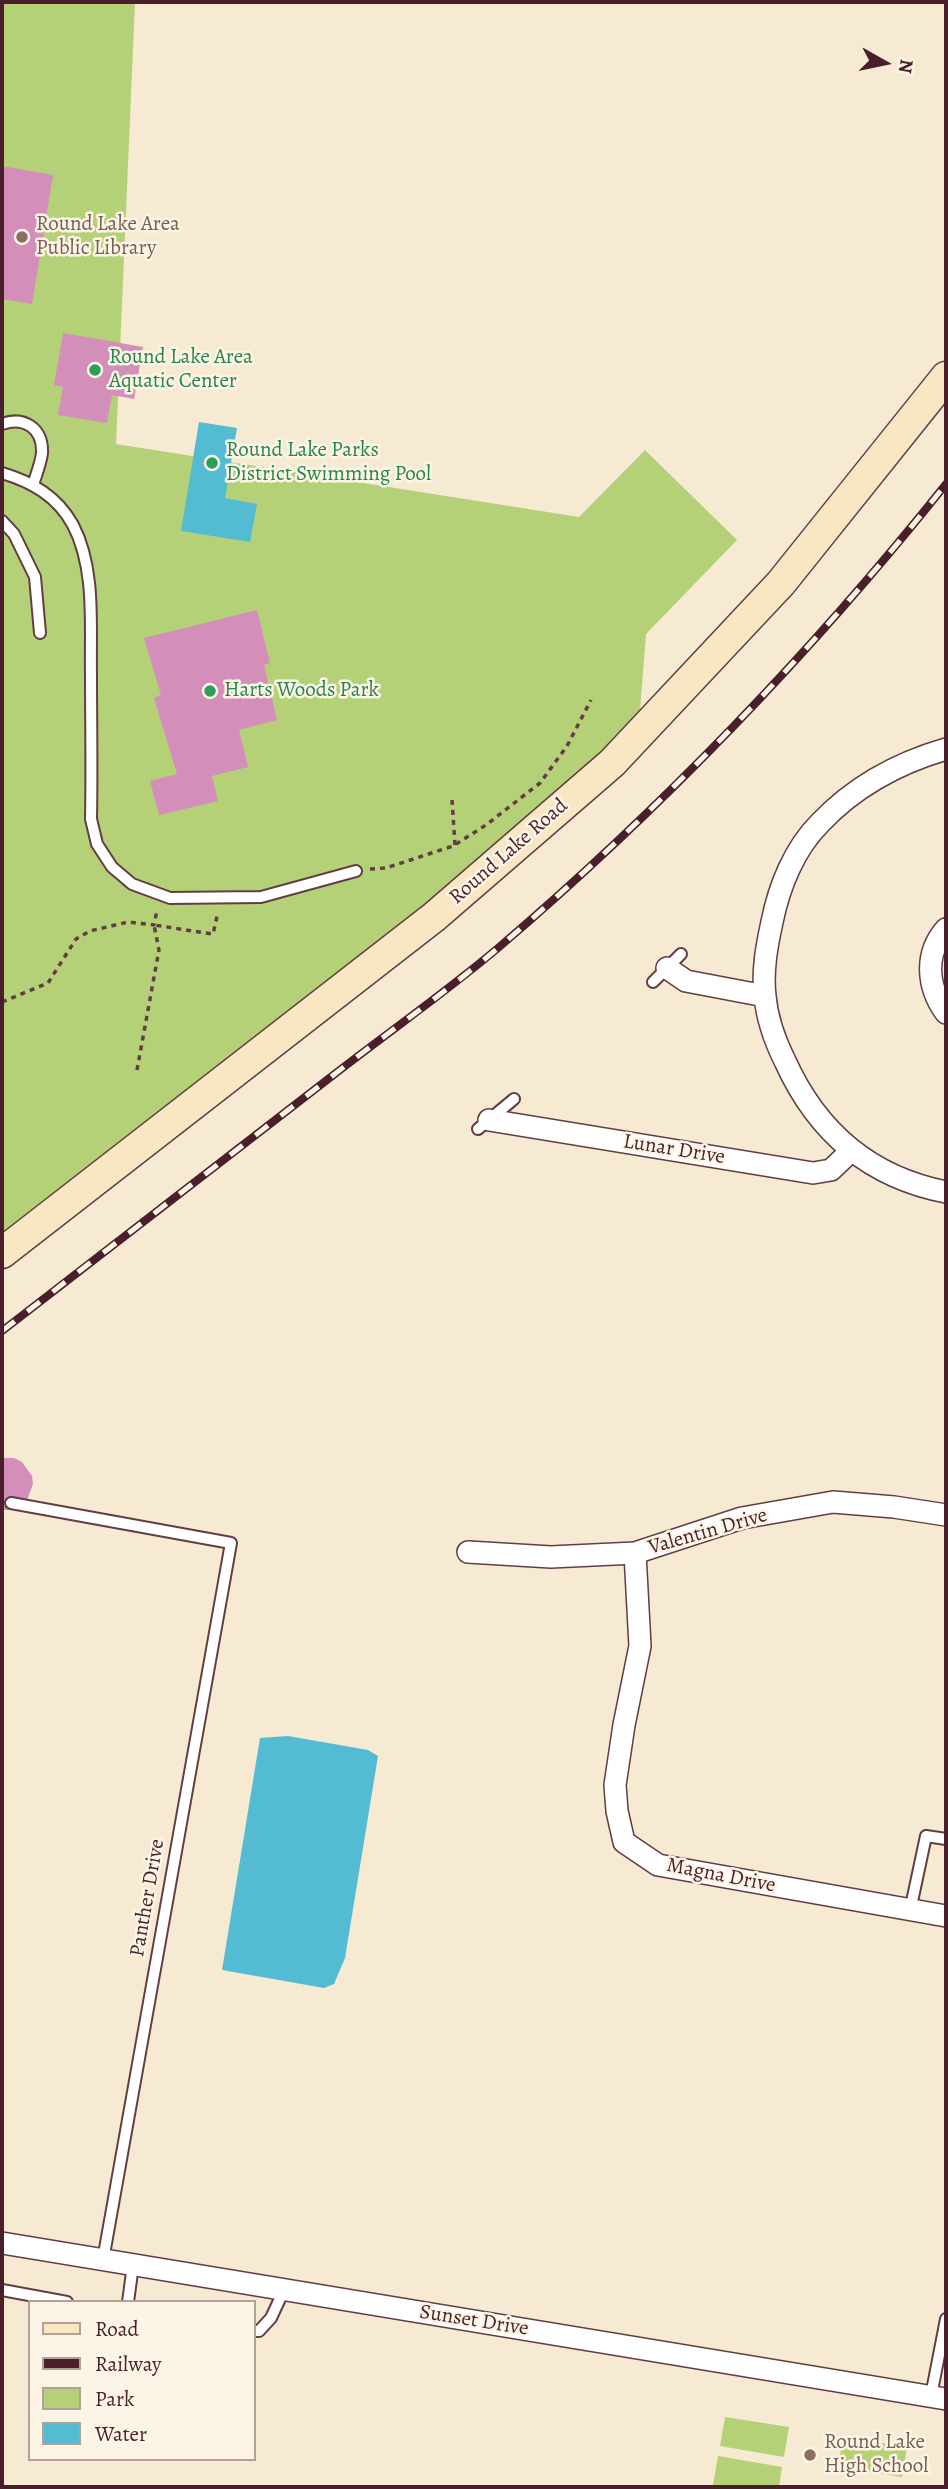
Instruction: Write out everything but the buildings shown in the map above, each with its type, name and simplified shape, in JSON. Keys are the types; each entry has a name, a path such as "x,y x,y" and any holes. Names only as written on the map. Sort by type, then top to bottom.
{"main road":[{"name":"Round Lake Road","path":"2,1253 434,917 612,763 781,583 946,377"}],"street":[{"path":"946,749 911,759 855,791 818,824 795,858 777,897 766,949 765,996 776,1043 798,1091 827,1129 866,1162 919,1187 946,1192"},
{"path":"946,929 939,937 931,958 930,979 937,1000 946,1013"},
{"path":"667,968 686,981 765,996"},
{"name":"Lunar Drive","path":"484,1125 814,1173 831,1170 852,1150"},
{"name":"Valentin Drive","path":"468,1552 551,1557 635,1553 742,1518 833,1502 946,1515"},
{"name":"Magna Drive","path":"635,1553 640,1646 615,1784 617,1811 624,1842 658,1864 946,1916"},
{"name":"Sunset Drive","path":"2,2243 939,2398"}],"lane":[{"path":"2,424 18,421 31,425 40,434 42,453 33,485"},
{"path":"2,472 50,494 72,525 86,559 90,615 91,819 97,844 111,867 132,884 170,898 261,897 356,871"},
{"path":"2,521 14,534 35,577 40,633"},
{"path":"484,1125 514,1100"},
{"name":"Panther Drive","path":"11,1503 231,1543 103,2260"},
{"path":"910,1910 926,1836 946,1839"},
{"path":"128,2300 134,2265"},
{"path":"2,2290 56,2300"},
{"path":"256,2331 271,2318 285,2290"},
{"path":"939,2398 946,2319"}],"path":[{"path":"356,871 386,868 455,845 486,825 540,783 567,746 591,700"},
{"path":"452,800 455,845"},
{"path":"137,1070 159,950 154,925 157,910"},
{"path":"2,1002 48,983 76,939 90,931 128,922 213,934 218,912"}],"green space":[{"name":"Harts Woods Park","path":"2,2 135,2 116,444 579,517 645,450 737,540 646,634 638,736 2,1245"},
{"path":"725,2417 789,2427 784,2457 720,2446"},
{"path":"843,2437 907,2447 902,2477 838,2466"},
{"path":"718,2456 782,2467 779,2487 713,2485"}],"water":[{"name":"Round Lake Parks District Swimming Pool","path":"199,422 237,428 225,498 257,504 250,542 181,531"},
{"path":"288,1736 368,1750 378,1756 345,1958 334,1984 324,1988 222,1970 260,1738"}],"railway":[{"path":"2,1331 458,980 559,895 676,784 789,668 843,608 946,484"}],"place":[{"name":"Round Lake Area Public Library","path":"22,237"},
{"name":"Round Lake Area Aquatic Center","path":"95,370"},
{"name":"Round Lake Parks District Swimming Pool","path":"212,463"},
{"name":"Harts Woods Park","path":"210,691"},
{"name":"Round Lake High School","path":"810,2455"}]}
